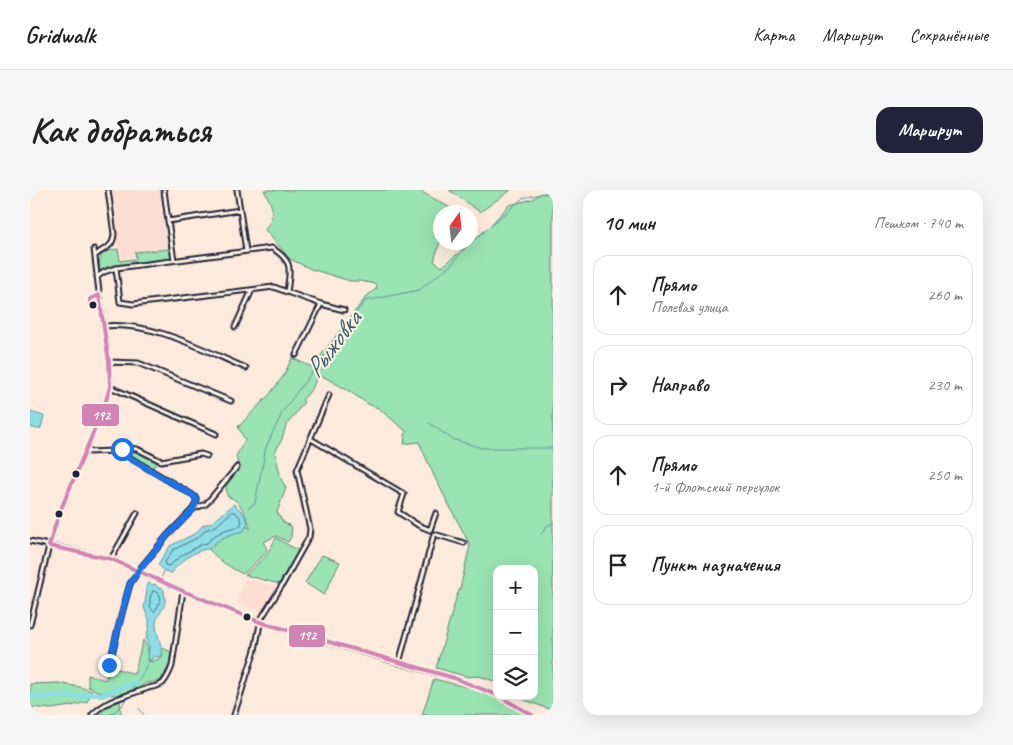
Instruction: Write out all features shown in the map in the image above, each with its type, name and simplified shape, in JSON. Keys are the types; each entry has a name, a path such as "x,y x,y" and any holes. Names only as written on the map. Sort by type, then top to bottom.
{"street":[{"path":"95,256 105,250 114,240 108,190"},
{"path":"164,190 174,260"},
{"path":"237,190 246,251"},
{"path":"168,221 240,210"},
{"path":"97,277 114,268 272,248 281,253 288,262 290,269 287,292"},
{"path":"30,625 58,516 104,407 110,387 109,362 94,249"},
{"path":"114,268 120,302 133,304 274,287 320,304 344,310"},
{"path":"235,327 252,290"},
{"path":"296,355 320,304"},
{"path":"104,326 144,329 169,335 246,368"},
{"path":"109,362 138,364 231,401"},
{"path":"110,387 216,434"},
{"path":"234,715 255,650 260,622 309,537 310,529 297,470 329,396"},
{"path":"311,438 404,494 398,512 418,525 430,530 436,513"},
{"path":"85,452 117,451 124,448 136,449 161,461 201,454 207,456"},
{"path":"117,451 191,494 196,498 193,510"},
{"path":"108,670 130,584 138,571 167,536 193,510 206,504 237,467"},
{"path":"110,559 137,513"},
{"path":"399,663 434,534 464,543"},
{"path":"30,541 110,559 260,622 454,678 493,694"},
{"path":"92,715 111,700 162,684 172,666 183,591"},
{"path":"505,700 532,715"}],"shaded area":[{"path":"110,190 161,190 169,249 135,252 136,259 120,261"},
{"path":"245,578 277,587 262,612 237,603"}],"green space":[{"path":"161,190 163,190 172,258 114,267 112,265 112,267 109,268 107,266 103,271 100,271 101,257 105,252 118,249 120,261 136,259 135,252 169,249"},
{"path":"264,190 418,190 445,205 433,205 433,250 437,250 434,261 442,267 462,250 478,250 478,236 509,205 533,199 541,193 545,194 553,190 553,713 551,710 525,700 538,700 538,565 493,565 493,681 479,676 468,677 436,668 460,589 470,545 435,478 419,442 404,444 406,431 378,408 368,404 326,378 318,375 312,389 302,400 304,402 286,426 275,452 281,479 286,488 277,512 283,522 292,527 291,537 288,542 276,536 263,542 267,549 266,553 243,574 224,563 209,549 220,539 243,531 247,526 250,529 247,518 240,506 234,499 227,496 226,486 239,468 236,456 245,440 238,427 270,394 284,375 292,358 312,367 366,297 377,288 376,284 350,281 311,269 290,259 265,230 272,214 270,201"},
{"path":"449,190 511,190 480,212 478,211 478,205 470,205"},
{"path":"122,451 139,451 158,461 152,469"},
{"path":"276,538 299,551 279,584 245,575 266,556"},
{"path":"322,555 340,562 324,595 305,583"},
{"path":"143,640 148,648 147,660 152,662 162,657 163,648 171,652 169,666 160,681 146,683 137,689 115,695 102,693 88,687 88,675 105,680 111,667 134,674"},
{"path":"434,679 478,690 493,696 493,700 502,700 529,715 422,715"},
{"path":"58,683 92,691 87,702 51,709 30,707 30,684"},
{"path":"120,701 120,715 100,715 108,706"}],"water":[{"path":"30,412 44,416 41,428 30,427"},
{"path":"234,504 243,513 248,522 244,531 225,537 209,549 204,549 188,557 172,573 159,566 158,564 170,546 196,533 203,525 213,522"},
{"path":"149,583 155,584 158,588 164,590 165,599 156,624 161,656 154,656 151,661 148,660 149,647 146,639 149,619 144,608 146,588"}],"waterway":[{"name":"Рыжовка","path":"248,508 255,503 266,447 283,411 365,301 419,290 451,265 467,246 523,198 553,191"},
{"path":"429,423 452,439 482,448 553,448"},
{"path":"541,534 547,526 553,523"},
{"path":"161,579 164,571"},
{"path":"130,692 150,659"},
{"name":"Рыжовка","path":"123,686 136,683"},
{"name":"Рыжовка","path":"30,696 104,695 121,687"},
{"path":"110,715 122,706 128,695"},
{"path":"139,708 144,715"}],"transit line":[{"name":"192","path":"49,546 58,516 104,407 110,387 109,362 99,295 90,299 90,304 93,305"},
{"name":"192","path":"49,546 111,559 260,622 454,678 493,693"},
{"name":"192","path":"506,700 532,715"}],"route":[{"path":"109,665 130,584 167,536 193,510 196,503 196,498 191,494 117,451 122,449"}]}
